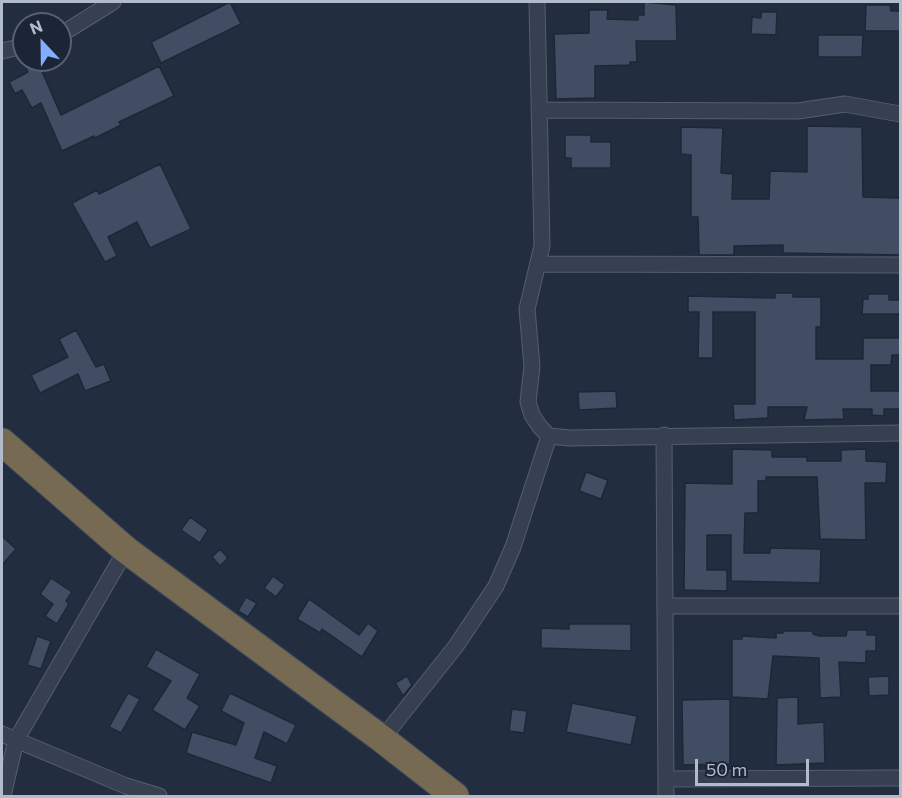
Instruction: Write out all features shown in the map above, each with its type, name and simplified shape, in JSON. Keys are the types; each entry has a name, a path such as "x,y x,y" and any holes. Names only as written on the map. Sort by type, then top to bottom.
{"highway":[{"path":"2,442 126,550 382,739 455,796"}],"street":[{"path":"72,28 113,2"},
{"path":"537,2 543,222 539,264 527,309 532,366 528,402 532,415 549,436"},
{"path":"540,110 798,111 845,104 900,114"},
{"path":"539,264 900,265"},
{"path":"549,436 900,433"},
{"path":"664,435 667,606 666,796"},
{"path":"382,739 456,646 496,586 513,547 549,436"},
{"path":"3,796 16,740 126,550"},
{"path":"667,606 900,606"},
{"path":"2,734 126,786 159,796"},
{"path":"666,780 900,778"}],"building":[{"path":"230,2 241,24 161,63 151,42"},
{"path":"644,2 676,5 677,41 636,41 637,62 630,62 630,65 595,66 595,98 556,99 554,34 589,33 589,10 608,10 607,19 638,20 638,15 644,15"},
{"path":"866,5 890,5 891,11 900,11 900,31 865,31"},
{"path":"761,12 777,12 776,35 751,34 752,17 761,18"},
{"path":"818,35 863,35 862,57 818,57"},
{"path":"159,66 174,96 119,122 121,125 95,138 94,136 62,151 41,103 32,108 22,90 15,94 9,82 28,72 42,72 61,115"},
{"path":"807,126 862,127 863,197 900,198 900,255 783,253 783,245 734,246 734,255 699,255 698,217 691,217 691,155 681,154 681,127 723,128 721,173 733,174 732,199 769,199 770,171 807,172"},
{"path":"565,135 591,135 591,142 611,142 611,168 571,168 571,158 565,158"},
{"path":"160,164 191,229 150,248 137,222 108,237 117,256 105,262 72,203 97,190 99,194"},
{"path":"775,293 793,293 793,297 821,297 821,327 816,327 816,359 863,359 863,338 900,338 900,355 892,355 891,365 871,365 871,391 900,391 900,409 884,409 884,416 872,415 872,409 843,409 844,419 804,420 807,407 768,407 768,418 734,420 733,404 755,404 755,312 713,312 713,358 698,358 699,312 688,312 688,296 775,298"},
{"path":"868,294 889,294 889,300 900,300 900,314 862,314 863,299 868,299"},
{"path":"76,330 96,367 104,364 111,381 85,391 78,374 40,393 31,375 68,357 59,339"},
{"path":"616,391 617,408 579,410 578,392"},
{"path":"732,449 772,450 772,457 807,457 807,461 841,461 841,450 866,449 866,461 887,462 886,483 865,483 866,540 820,539 817,477 766,477 766,481 758,481 758,513 745,513 744,553 770,553 770,548 821,549 820,583 731,581 731,535 707,535 707,570 727,570 727,591 684,590 685,483 732,484"},
{"path":"586,472 608,480 601,499 579,491"},
{"path":"190,517 208,530 200,543 181,530"},
{"path":"2,536 16,549 2,565"},
{"path":"220,549 228,558 220,566 212,557"},
{"path":"273,576 285,585 276,597 264,588"},
{"path":"51,578 72,592 66,601 69,604 57,624 45,616 53,604 40,594"},
{"path":"246,597 257,603 248,617 238,611"},
{"path":"309,599 359,635 368,623 378,631 362,657 322,629 320,633 297,619"},
{"path":"569,624 631,624 631,651 541,648 541,628 569,629"},
{"path":"847,630 867,630 867,635 876,635 876,651 866,651 866,663 839,662 841,697 820,698 819,658 773,656 768,699 732,697 732,639 742,639 742,636 776,638 776,633 783,633 783,631 813,631 813,634 819,636 846,636"},
{"path":"37,636 51,641 41,669 27,665"},
{"path":"156,649 200,674 187,698 200,706 185,730 152,710 171,681 146,667"},
{"path":"407,676 412,685 403,696 395,683"},
{"path":"889,676 889,695 869,696 868,677"},
{"path":"128,693 140,699 121,733 109,727"},
{"path":"230,693 296,725 287,744 264,732 255,758 277,766 271,783 186,753 192,732 236,745 244,723 221,711"},
{"path":"798,697 798,724 824,722 825,763 776,765 777,698"},
{"path":"730,699 730,764 683,765 682,700"},
{"path":"572,703 637,716 631,745 566,732"},
{"path":"512,709 527,711 524,733 509,731"}]}
